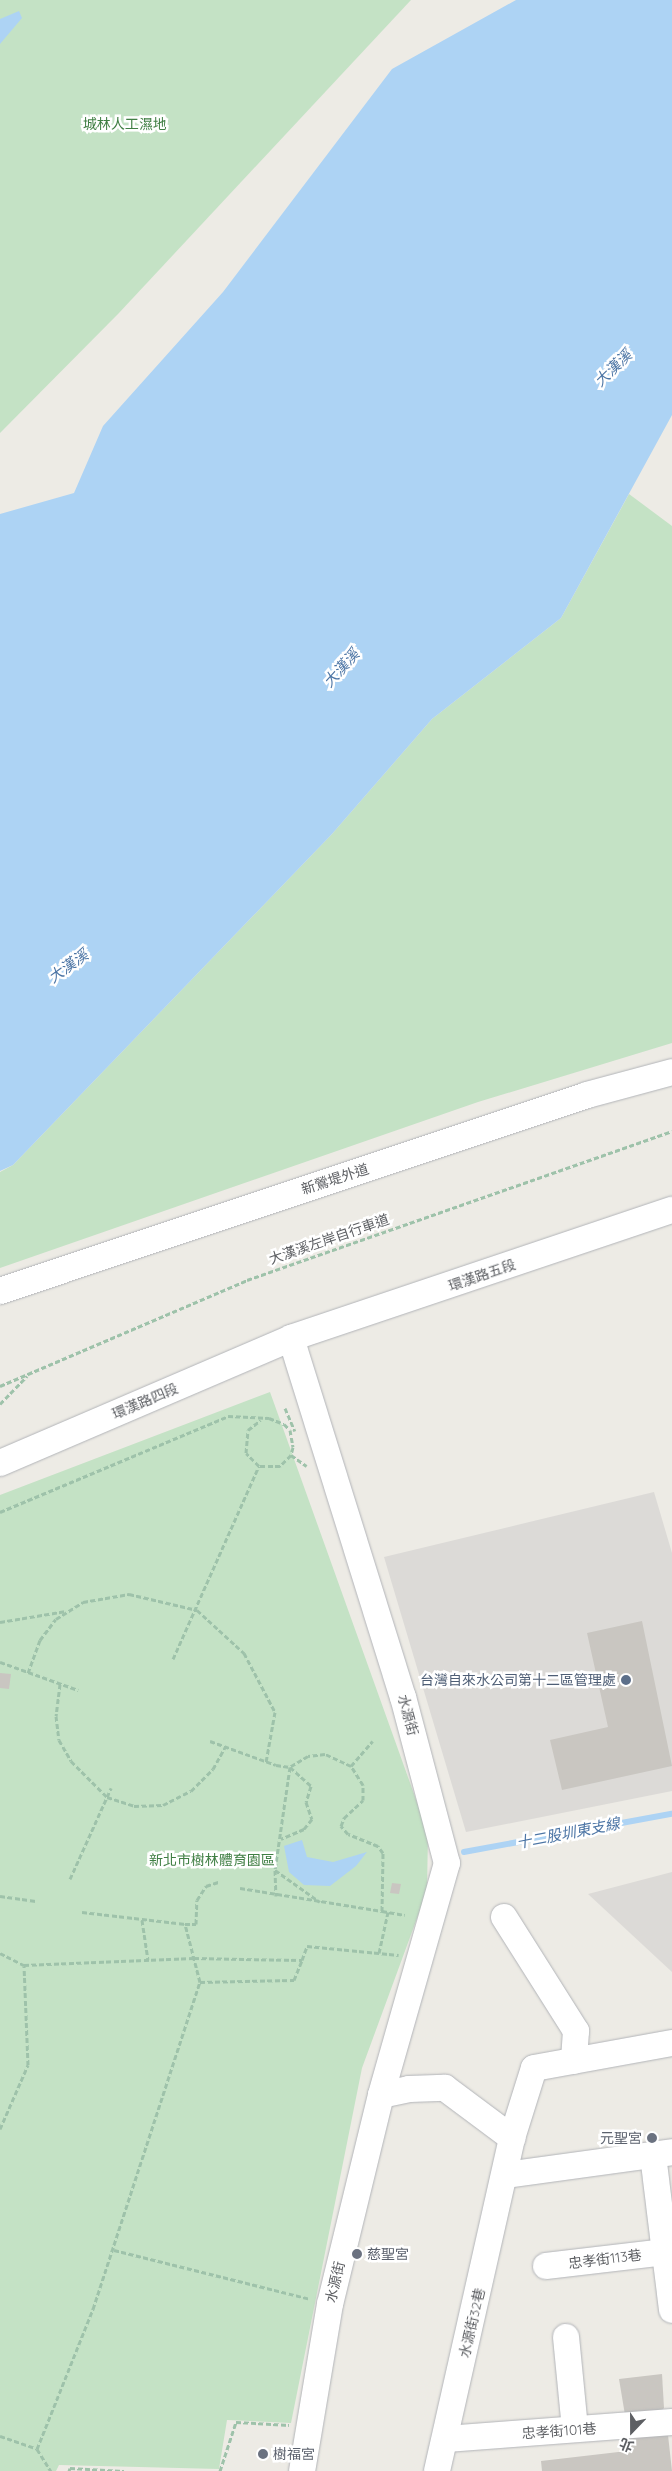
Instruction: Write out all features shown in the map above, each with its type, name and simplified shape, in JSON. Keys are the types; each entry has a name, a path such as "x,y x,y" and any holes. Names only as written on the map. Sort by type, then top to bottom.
{"street":[{"name":"新鶯堤外道","path":"0,1291 587,1096 672,1072"},
{"name":"環漢路五段","path":"291,1338 672,1210"},
{"name":"環漢路四段","path":"0,1463 291,1338"},
{"name":"水源街","path":"291,1338 403,1697 446,1863 422,1958 380,2095 330,2304 302,2471"},
{"path":"504,1917 576,2031 574,2061"},
{"path":"380,2095 409,2089 445,2088 512,2138 534,2068 672,2044"},
{"name":"水源街32巷","path":"437,2471 446,2439 512,2138"},
{"path":"505,2175 662,2154 665,2252 672,2310"},
{"name":"忠孝街113巷","path":"546,2266 665,2252"},
{"path":"566,2337 575,2430"},
{"name":"忠孝街101巷","path":"446,2439 672,2422"}],"path":[{"name":"大漢溪左岸自行車道","path":"0,1386 248,1280 672,1131"},
{"path":"0,1404 29,1374"},
{"path":"0,1512 228,1416 261,1420 269,1418 284,1424 293,1438 291,1454 280,1466 259,1466 250,1460 244,1446 248,1430 261,1420"},
{"path":"291,1454 312,1469"},
{"path":"173,1659 197,1610 259,1466"},
{"path":"28,1673 40,1640 56,1619 83,1602 129,1594 197,1610 244,1653 275,1712 266,1762"},
{"path":"0,1622 70,1610"},
{"path":"1,1663 78,1690"},
{"path":"60,1684 56,1716 60,1740 71,1761 107,1797 134,1806 163,1804 191,1791 213,1769 226,1747"},
{"path":"351,1766 373,1741"},
{"path":"210,1742 266,1762 290,1767 311,1786 306,1802 312,1820 304,1829 281,1839"},
{"path":"290,1767 308,1756 325,1754 351,1766 363,1785 363,1800 344,1818 341,1826 348,1834 378,1846 384,1853 382,1911"},
{"path":"276,1896 276,1870 290,1767"},
{"path":"70,1879 111,1788"},
{"path":"276,1870 320,1902"},
{"path":"82,1912 142,1920 196,1924 197,1900 206,1886 218,1882"},
{"path":"240,1888 276,1896 405,1915"},
{"path":"0,1896 36,1901"},
{"path":"379,1953 388,1912"},
{"path":"142,1920 148,1960"},
{"path":"37,2449 114,2250 200,1982 185,1924"},
{"path":"200,1982 294,1980 307,1946 422,1958"},
{"path":"0,1953 24,1966 194,1958 302,1960"},
{"path":"0,2129 28,2066 24,1966"},
{"path":"114,2250 330,2304"},
{"path":"220,2471 236,2422 310,2426"},
{"path":"0,2436 37,2449 51,2471"},
{"path":"69,2471 70,2468 124,2471"}],"shaded area":[{"path":"654,1492 672,1553 672,1791 466,1832 384,1557"},
{"path":"672,1872 672,1972 588,1894"}],"green space":[{"name":"城林人工濕地","path":"0,0 411,0 118,314 0,433"},
{"path":"629,494 672,526 672,1043 478,1102 0,1268 0,1172 13,1165 332,834 432,719 561,618"},
{"name":"新北市樹林體育園區","path":"270,1392 428,1833 427,1891 362,2068 291,2423 227,2420 219,2469 59,2465 56,2471 0,2471 0,1495"}],"water":[{"name":"大漢溪","path":"516,0 672,0 672,415 561,618 432,719 332,834 13,1165 0,1171 0,514 74,493 103,426 223,292 392,69"},
{"path":"19,11 22,18 0,44 0,19"},
{"path":"302,1840 307,1857 333,1862 367,1852 356,1866 330,1886 304,1885 289,1872 284,1846"}],"building":[{"name":"台灣自來水公司第十二區管理處","path":"642,1621 672,1766 562,1790 550,1740 608,1727 587,1633"},
{"path":"0,1673 11,1674 9,1689 0,1688"},
{"path":"392,1883 401,1884 399,1894 390,1893"},
{"path":"662,2374 664,2408 658,2414 625,2415 619,2379"},
{"path":"667,2426 672,2471 542,2471 541,2461 627,2451 624,2431"}],"waterway":[{"name":"十二股圳東支線","path":"464,1852 672,1814"}],"place":[{"name":"台灣自來水公司第十二區管理處","path":"626,1680"},
{"name":"元聖宮","path":"652,2138"},
{"name":"慈聖宮","path":"357,2254"},
{"name":"樹福宮","path":"263,2454"}]}
